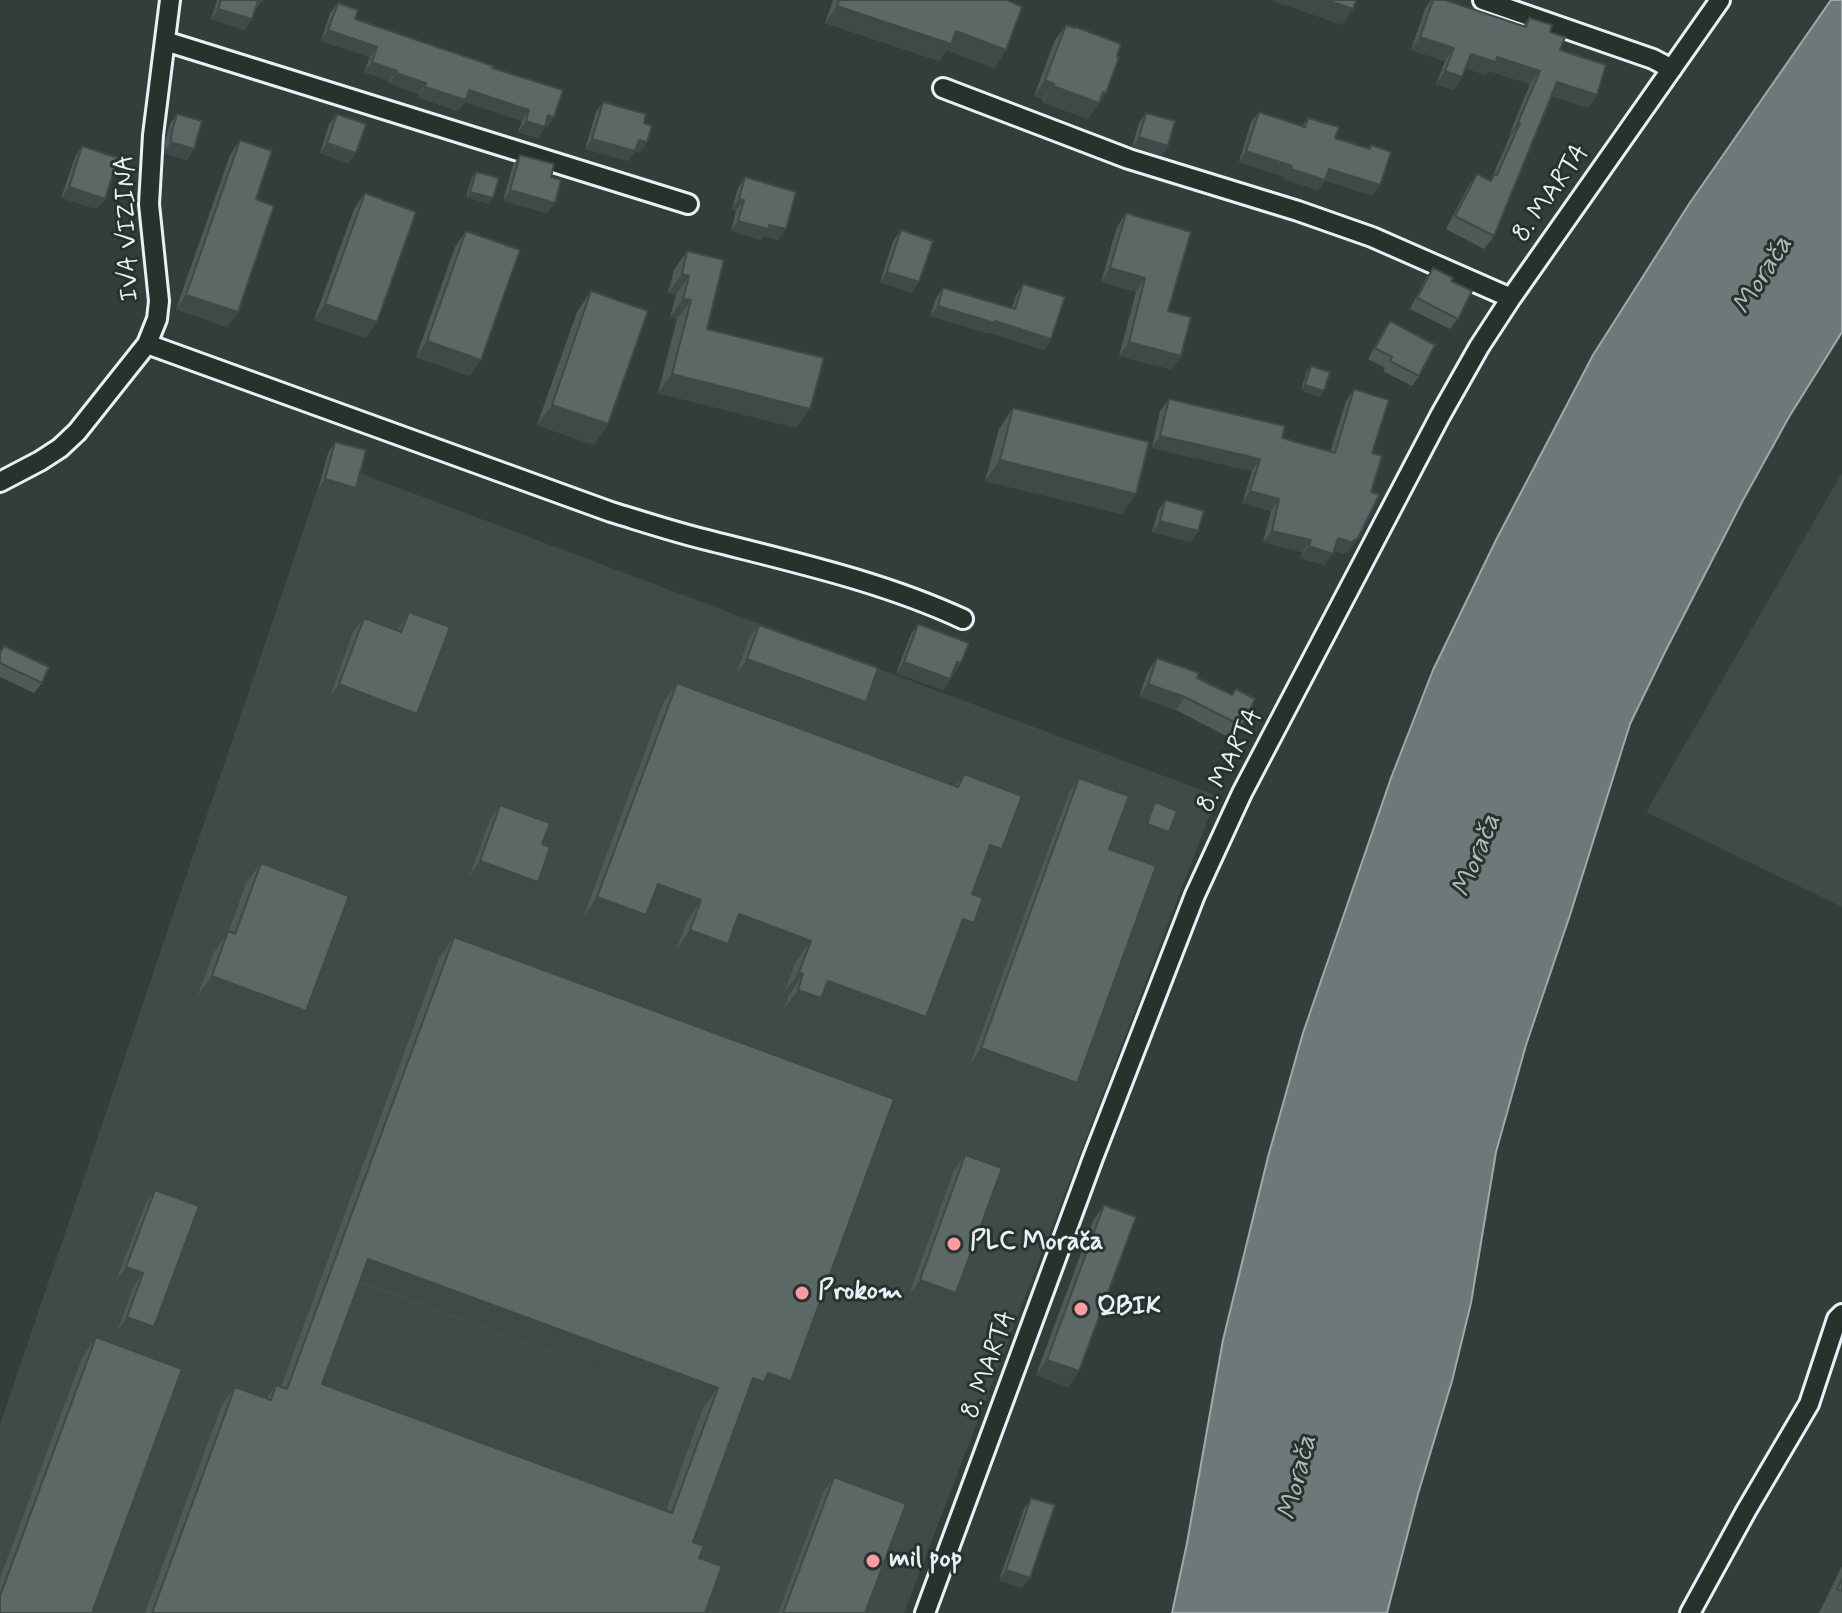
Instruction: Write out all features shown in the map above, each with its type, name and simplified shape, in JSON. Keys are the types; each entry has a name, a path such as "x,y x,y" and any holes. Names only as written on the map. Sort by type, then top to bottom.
{"street":[{"name":"IVA VIZINA","path":"0,482 40,461 77,432 147,344 157,319 159,301 149,204 153,135 170,0"},
{"path":"1483,0 1645,56 1672,69"},
{"name":"8. MARTA","path":"925,1613 1093,1158 1195,895 1242,793 1479,347 1720,0"},
{"path":"165,41 688,204"},
{"path":"943,88 1129,159 1284,206 1372,237 1511,298"},
{"path":"147,344 611,512 893,590 963,619"},
{"path":"1691,1613 1809,1404 1840,1317"}],"shaded area":[{"path":"327,461 1217,796 904,1613 0,1613 0,1425"},
{"path":"1842,473 1842,907 1646,812"}],"water":[{"name":"Morača","path":"1831,0 1842,0 1842,332 1789,417 1742,502 1630,724 1526,1045 1496,1152 1471,1303 1387,1613 1172,1613 1223,1340 1268,1157 1303,1033 1391,778 1433,670 1496,540 1593,355 1689,204"}],"building":[{"path":"221,0 262,0 262,2 258,1 252,19 218,9"},
{"path":"839,0 1007,0 1022,7 1006,50 956,31 951,44 837,6"},
{"path":"1326,0 1356,0 1353,9"},
{"path":"1433,0 1445,0 1526,27 1529,18 1552,25 1550,32 1565,37 1560,50 1606,65 1597,95 1557,82 1494,236 1455,216 1477,174 1491,181 1497,175 1540,71 1497,57 1496,62 1471,54 1462,77 1445,71 1454,48 1420,37"},
{"path":"338,3 358,10 355,19 563,90 554,117 548,115 545,127 526,121 529,110 469,90 466,100 425,87 426,83 372,62 377,47 328,30"},
{"path":"1066,25 1121,44 1106,93 1103,92 1099,103 1045,80"},
{"path":"603,102 646,114 644,123 652,126 647,142 639,140 635,151 592,139"},
{"path":"1259,112 1305,127 1308,118 1339,127 1335,138 1391,152 1380,185 1329,169 1325,180 1246,151"},
{"path":"1146,113 1175,121 1168,146 1139,137"},
{"path":"177,114 202,121 194,149 171,142"},
{"path":"337,114 366,124 356,153 327,143"},
{"path":"240,140 272,151 256,199 274,206 238,312 186,295"},
{"path":"82,146 118,158 105,199 69,187"},
{"path":"520,155 554,164 551,177 561,180 555,203 510,190"},
{"path":"476,172 499,178 493,198 470,192"},
{"path":"745,177 796,192 786,229 769,225 768,229 738,221 744,200 739,199"},
{"path":"365,193 416,212 377,322 325,304"},
{"path":"1126,213 1191,232 1168,311 1191,317 1181,356 1129,342 1145,278 1110,268"},
{"path":"901,230 933,241 919,282 887,272"},
{"path":"466,231 520,250 481,360 427,341"},
{"path":"687,251 724,260 707,329 824,358 810,409 672,374 691,300 683,299 689,276 682,274"},
{"path":"1433,268 1472,291 1458,319 1417,298"},
{"path":"1023,284 1065,297 1051,339 938,306 943,288 1015,309"},
{"path":"591,291 648,311 608,424 552,405"},
{"path":"1390,321 1435,345 1419,376 1390,361 1392,357 1375,348"},
{"path":"1311,366 1330,372 1324,391 1305,385"},
{"path":"1354,389 1389,400 1372,453 1382,456 1371,492 1379,495 1358,538 1351,542 1338,538 1333,554 1309,546 1311,540 1272,531 1279,499 1250,491 1260,459 1160,436 1169,399 1285,426 1282,438 1335,453"},
{"path":"1013,408 1149,442 1136,494 1000,460"},
{"path":"335,442 366,450 356,488 325,479"},
{"path":"1165,500 1204,511 1198,531 1160,521"},
{"path":"409,612 450,627 417,714 339,684 364,618 401,632"},
{"path":"918,624 969,643 950,679 904,662"},
{"path":"759,625 878,668 866,702 747,659"},
{"path":"4,646 49,667 42,683 0,663"},
{"path":"1157,658 1199,673 1197,678 1232,695 1236,689 1255,699 1242,726 1185,697 1148,684"},
{"path":"677,683 958,787 964,774 1022,796 1002,849 990,845 972,894 983,898 974,923 963,919 926,1017 828,981 821,998 798,990 803,974 799,972 811,941 739,914 728,944 690,930 701,900 658,884 646,915 597,897"},
{"path":"1079,778 1129,796 1109,849 1156,866 1077,1083 981,1048"},
{"path":"1155,802 1177,811 1169,832 1147,824"},
{"path":"500,805 550,823 542,844 550,847 538,882 480,861"},
{"path":"261,863 349,896 306,1011 212,976 228,931 235,934"},
{"path":"454,937 894,1099 791,1381 768,1373 764,1382 753,1378 693,1542 704,1546 699,1558 722,1566 705,1613 152,1613 235,1387 271,1400 276,1385 287,1389","holes":["368,1259 718,1388 672,1513 322,1384"]},
{"path":"965,1155 1002,1168 956,1293 920,1280"},
{"path":"155,1190 199,1206 154,1327 127,1317 143,1273 126,1267"},
{"path":"1104,1205 1136,1217 1079,1371 1047,1360"},
{"path":"96,1337 182,1369 92,1613 0,1613 0,1596"},
{"path":"834,1477 906,1504 865,1613 783,1613"},
{"path":"1031,1498 1055,1505 1030,1578 1006,1570"}],"place":[{"name":"PLC Morača","path":"954,1244"},
{"name":"Prokom","path":"802,1293"},
{"name":"QBIK","path":"1081,1309"},
{"name":"mil pop","path":"873,1561"}]}
